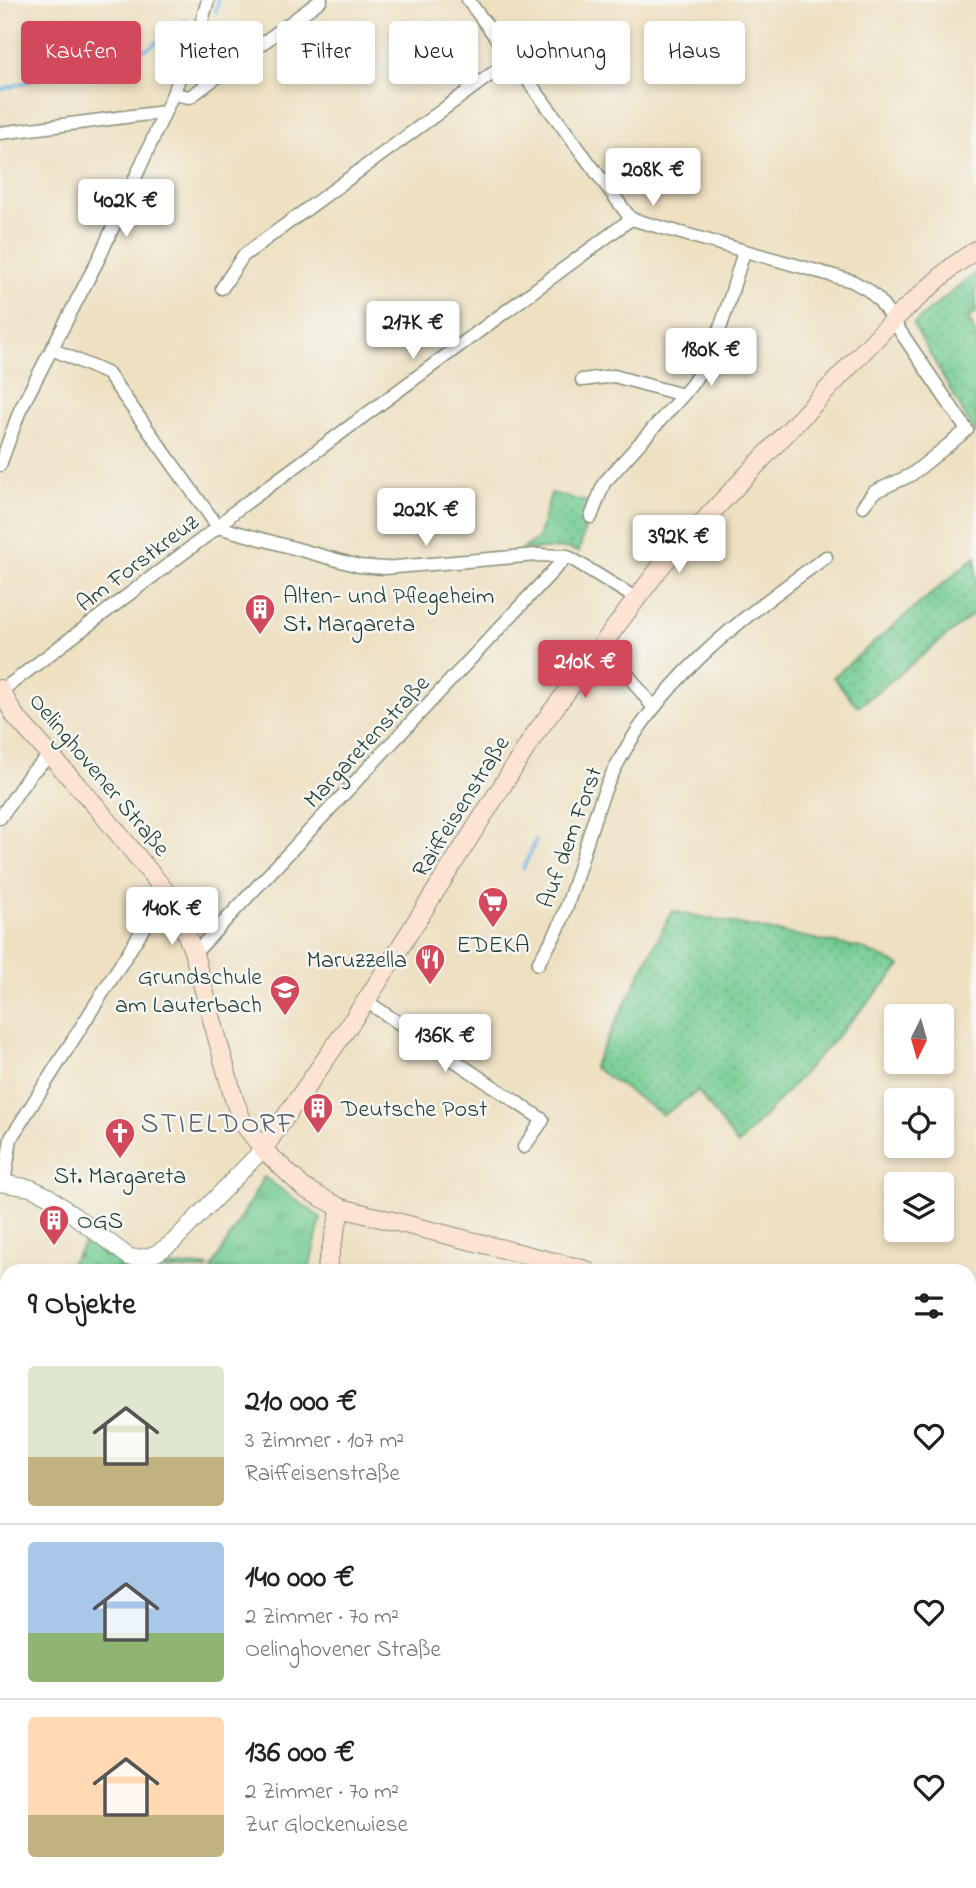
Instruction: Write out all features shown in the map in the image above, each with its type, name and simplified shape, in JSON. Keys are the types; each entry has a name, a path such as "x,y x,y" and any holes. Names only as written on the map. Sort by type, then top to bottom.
{"main road":[{"name":"Raiffeisenstraße","path":"263,1149 366,1002 535,734 637,599 693,529 893,320 953,266 976,250"},
{"name":"Oelinghovener Straße","path":"0,690 15,716 167,891 180,912 234,1099 243,1123 263,1149 304,1188 341,1208 562,1264"},
{"path":"327,1264 341,1208"}],"street":[{"path":"0,465 20,410 100,256 173,94 199,32 208,0"},
{"path":"173,94 190,97 321,0"},
{"path":"468,0 492,32"},
{"path":"222,288 243,257 492,74"},
{"path":"531,84 631,219 852,281 868,290 893,320 967,430 911,475 874,492 863,506"},
{"path":"0,133 164,112"},
{"path":"52,349 108,374 218,527 234,512 631,219"},
{"path":"591,517 604,482 696,381 712,351 744,252"},
{"path":"582,380 614,376 683,395"},
{"name":"Am Forstkreuz","path":"0,690 218,527 359,566 384,568 537,555 567,556"},
{"path":"567,556 637,599"},
{"name":"Margaretenstraße","path":"194,954 567,556"},
{"name":"Auf dem Forst","path":"538,964 559,927 588,831 608,784 653,707 705,650 826,557"},
{"path":"604,644 653,707"},
{"path":"0,818 30,774 51,755"},
{"path":"167,891 11,1138 2,1184 31,1188 48,1196 129,1257 140,1258 157,1254 174,1241 263,1149"},
{"path":"366,1002 543,1120 524,1147"}],"green space":[{"path":"976,272 976,313 968,317 976,336 976,435 913,324"},
{"path":"551,493 591,503 579,552 566,548 521,550 538,538"},
{"path":"976,556 976,612 858,707 833,677"},
{"path":"672,911 861,948 901,966 738,1145 698,1091 663,1115 593,1067"},
{"path":"264,1177 321,1218 310,1264 214,1264"},
{"path":"88,1239 122,1264 69,1264"}],"waterway":[{"path":"216,12 218,0"},
{"path":"0,90 70,69 101,68 150,47 186,20"},
{"path":"523,869 536,840"}],"place":[{"name":"Alten- und Pflegeheim St. Margareta","path":"260,636"},
{"name":"EDEKA","path":"493,929"},
{"name":"Maruzzella","path":"430,986"},
{"name":"Grundschule am Lauterbach","path":"285,1017"},
{"name":"Deutsche Post","path":"318,1135"},
{"name":"St. Margareta","path":"120,1160"},
{"name":"OGS","path":"54,1247"}],"district":[{"name":"STIELDORF","path":"219,1122"}]}
